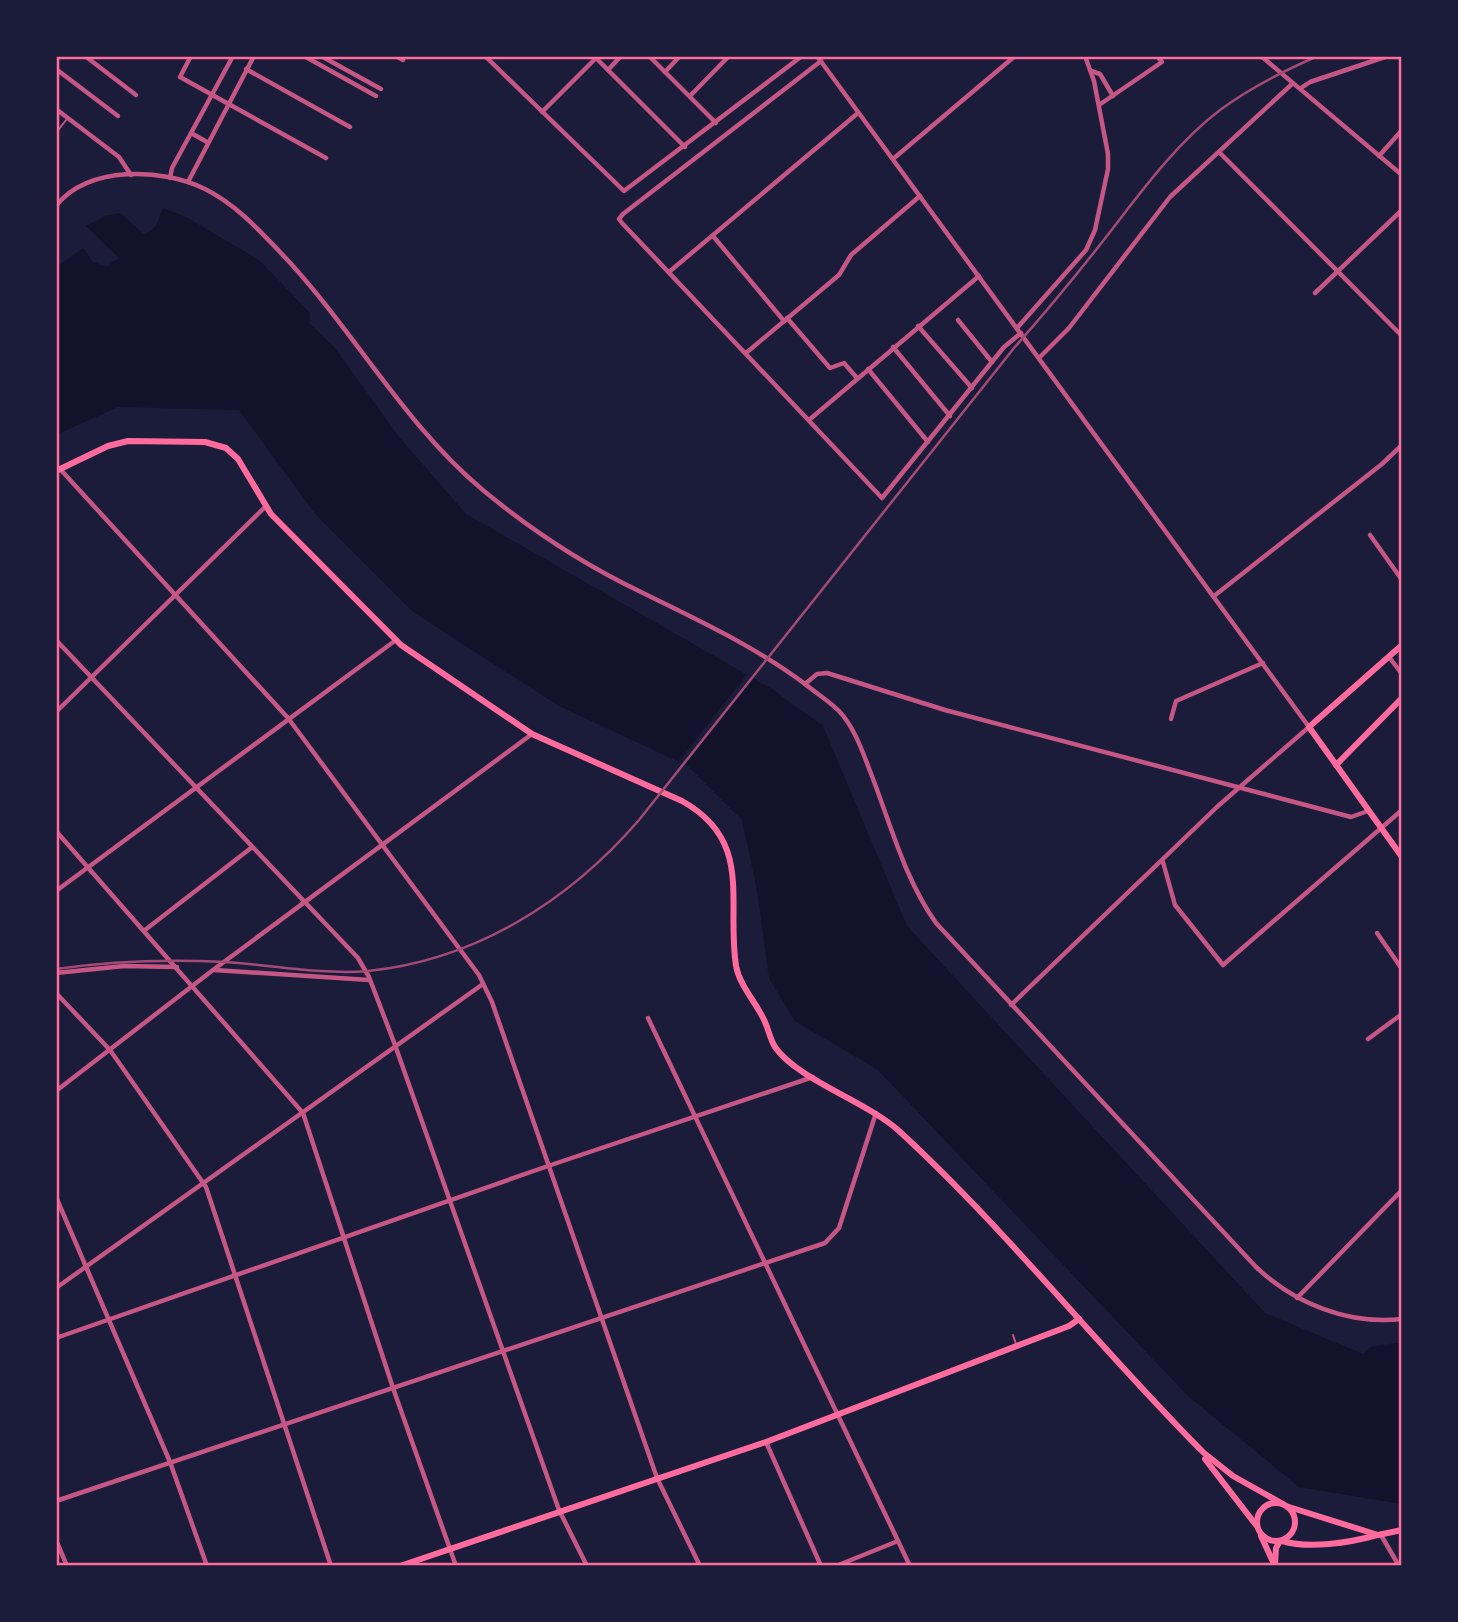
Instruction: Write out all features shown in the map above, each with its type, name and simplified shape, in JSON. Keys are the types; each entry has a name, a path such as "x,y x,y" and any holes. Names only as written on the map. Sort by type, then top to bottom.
{"main road":[{"path":"58,470 122,441 205,442 223,446 234,455 265,507 396,640 532,734 682,801 715,827 729,850 732,864 736,959 741,980 777,1049 814,1077 876,1112 953,1183 1194,1443 1268,1540 1300,1544 1358,1540 1402,1530"},
{"path":"1402,645 1309,727 1402,857"},
{"path":"1336,765 1402,698"},
{"path":"400,1566 766,1442 1069,1326 1079,1319"},
{"path":"1194,1443 1233,1476 1285,1505 1294,1514 1295,1524 1290,1536 1276,1548 1275,1566"},
{"path":"1275,1566 1258,1529 1258,1515 1271,1503 1380,1535"}],"street":[{"path":"85,56 136,95"},
{"path":"191,56 180,77 326,158"},
{"path":"170,178 172,168 233,56"},
{"path":"188,182 254,56"},
{"path":"304,56 376,96"},
{"path":"321,56 381,89"},
{"path":"396,56 403,60 404,56"},
{"path":"485,56 624,191 802,56"},
{"path":"608,70 621,56"},
{"path":"649,56 716,123"},
{"path":"665,72 680,56"},
{"path":"690,96 729,56"},
{"path":"893,159 1015,56"},
{"path":"1011,1005 1240,786 1309,727 1019,330 819,59 620,219 882,498 992,362 1019,330 1076,261 1095,230 1108,169 1099,105 1085,56"},
{"path":"1099,105 1162,62 1157,56"},
{"path":"1261,56 1402,175"},
{"path":"1300,88 1310,82 1388,56"},
{"path":"542,112 595,57 685,147"},
{"path":"56,69 118,116"},
{"path":"246,69 350,127"},
{"path":"1091,71 1100,74 1113,96"},
{"path":"1039,358 1069,328 1170,197 1292,84"},
{"path":"56,108 119,157 131,175"},
{"path":"669,272 858,113"},
{"path":"1379,156 1402,130"},
{"path":"191,133 207,142"},
{"path":"1220,153 1402,336"},
{"path":"57,202 91,180 131,175 188,182 205,189 243,214 303,275 412,415 482,489 512,513 609,575 711,624 805,684 836,708 849,724 906,868 930,915 1256,1268 1276,1286 1297,1298 1358,1320 1402,1319"},
{"path":"746,353 839,275 851,255 920,196"},
{"path":"1315,293 1402,210"},
{"path":"712,235 830,368 844,363 857,378"},
{"path":"809,420 978,276"},
{"path":"958,320 992,362"},
{"path":"918,326 972,388"},
{"path":"893,347 950,416"},
{"path":"868,369 928,442"},
{"path":"1214,596 1402,445"},
{"path":"58,470 288,718 383,844 483,984 657,1478 700,1566"},
{"path":"56,712 265,507"},
{"path":"1370,536 1402,580"},
{"path":"56,640 358,958 370,980 395,1045 559,1510 587,1566"},
{"path":"56,891 396,640"},
{"path":"1389,657 1402,674"},
{"path":"1171,719 1176,701 1263,663"},
{"path":"805,684 817,674 827,673 945,710 1351,817 1368,811"},
{"path":"56,1091 213,970 532,734"},
{"path":"1163,862 1175,905 1223,965 1402,810"},
{"path":"56,831 194,985 303,1113 393,1388 456,1566"},
{"path":"145,930 251,848"},
{"path":"1377,933 1402,969"},
{"path":"56,973 124,966 178,967"},
{"path":"213,970 370,980"},
{"path":"56,1288 483,984"},
{"path":"56,993 110,1050 204,1182 331,1566"},
{"path":"1368,1039 1402,1014"},
{"path":"648,1018 910,1566"},
{"path":"56,1338 693,1116 814,1077"},
{"path":"56,1501 813,1247 834,1235 842,1220 876,1112"},
{"path":"1297,1298 1402,1190"},
{"path":"56,1197 170,1462 207,1566"},
{"path":"766,1442 821,1566"},
{"path":"1380,1535 1399,1566"},
{"path":"56,1540 67,1566"},
{"path":"836,1566 898,1541"}],"lane":[{"path":"56,133 68,117"},
{"path":"1013,1335 1017,1345"}],"shaded area":[{"path":"163,208 186,217 259,260 310,313 309,323 334,347 399,437 466,514 772,689 823,726 907,926 1265,1313 1363,1354 1370,1347 1402,1342 1402,1504 1299,1487 1188,1396 878,1070 795,1021 769,978 757,890 742,820 688,766 559,706 413,612 316,515 239,410 118,407 56,435 56,267 83,248 93,262 106,267 119,258 86,226 105,216 120,213 145,235 156,226"}],"pier":[{"path":"747,674 754,678 682,768 676,765"}],"railway":[{"path":"56,969 119,962 182,961 225,962 333,972 368,971 408,965 483,940 518,922 551,900 612,849 639,820 1014,348 1172,155 1203,124 1231,102 1267,80 1318,56"}]}
